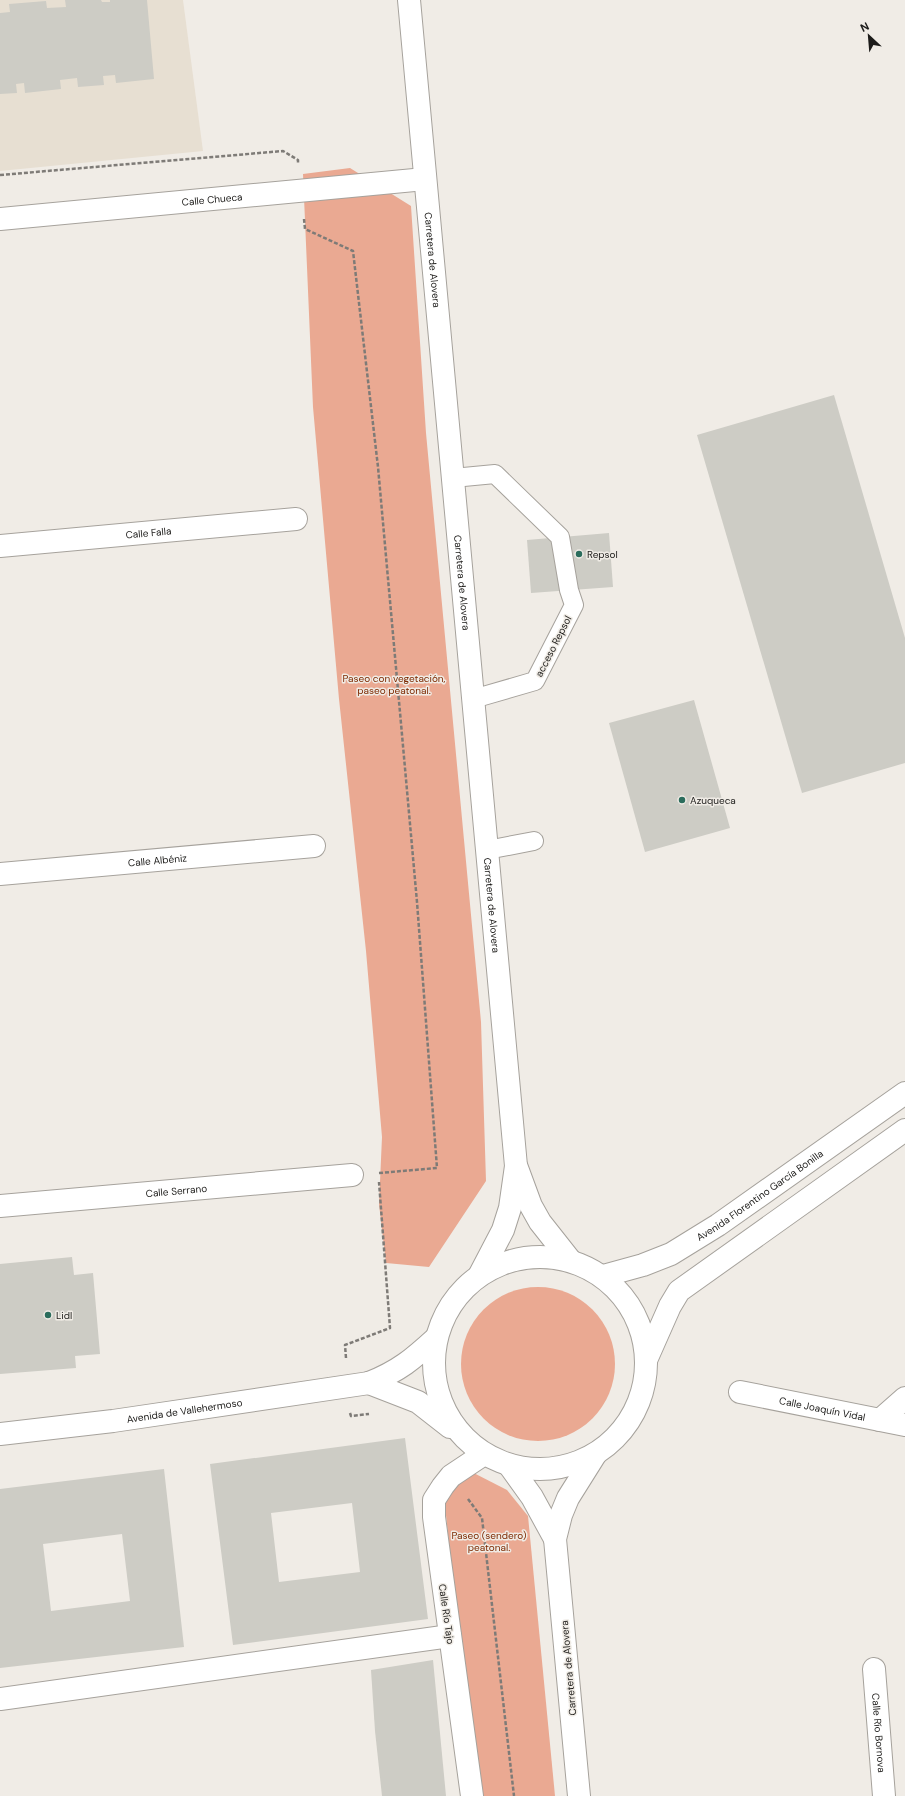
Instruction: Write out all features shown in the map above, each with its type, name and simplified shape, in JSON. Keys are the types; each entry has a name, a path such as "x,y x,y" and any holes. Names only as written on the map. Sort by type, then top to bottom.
{"street":[{"name":"Carretera de Alovera","path":"409,0 516,1166 510,1208 503,1230 480,1274"},
{"name":"Calle Chueca","path":"0,218 425,179"},
{"name":"Calle Falla","path":"0,546 296,519"},
{"name":"Calle Albéniz","path":"0,874 314,846"},
{"name":"Avenida Florentino García Bonilla","path":"603,1276 643,1265 671,1254 718,1225 905,1093"},
{"path":"509,1465 538,1469 567,1466 595,1455 617,1437 634,1413 644,1386 647,1358 670,1306 679,1291 905,1130"},
{"name":"Carretera de Alovera","path":"516,1166 540,1222 570,1260"},
{"name":"Calle Serrano","path":"0,1206 352,1175"},
{"path":"460,1434 442,1405 440,1398 434,1372 436,1338 446,1313 461,1291 480,1274 509,1261 539,1256 570,1260 603,1276 626,1298 640,1327 647,1358"},
{"name":"Avenida de Vallehermoso","path":"0,1434 112,1421 369,1384 392,1374 436,1338"},
{"name":"Avenida de Vallehermoso","path":"369,1384 418,1402 484,1454 509,1465"},
{"name":"Calle Joaquín Vidal","path":"740,1392 905,1424"},
{"path":"880,1420 905,1398"},
{"name":"Calle Río Tajo","path":"472,1796 434,1517 434,1500 451,1476 484,1454"},
{"name":"Carretera de Alovera","path":"579,1796 555,1539 561,1515 568,1498 595,1455"},
{"name":"Carretera de Alovera","path":"509,1465 532,1496 555,1539"},
{"path":"0,1699 450,1636"},
{"name":"Calle Río Bornova","path":"874,1669 884,1796"}],"lane":[{"name":"acceso Repsol","path":"453,478 495,474 560,537 569,590 574,605 535,681 473,699"},
{"path":"487,850 534,841"}],"path":[{"path":"0,175 283,151 298,160 305,229 353,252 381,498 417,902 437,1168 379,1172 390,1328 344,1344 346,1359"}],"shaded area":[{"path":"0,0 183,0 203,151 0,171"}],"green space":[{"name":"Paseo con vegetación, paseo peatonal.","path":"350,168 411,206 426,433 481,1022 486,1181 429,1267 386,1263 379,1204 382,1137 366,951 339,699 313,407 303,174"},
{"path":"530,1287 546,1287 560,1290 574,1296 581,1300 597,1315 606,1328 612,1342 615,1364 612,1386 606,1400 602,1407 587,1423 574,1432 560,1438 546,1441 530,1441 516,1438 495,1428 474,1407 464,1386 461,1372 461,1356 464,1342 474,1321 495,1300 516,1290"},
{"name":"Paseo (sendero) peatonal.","path":"462,1467 507,1490 528,1516 555,1796 478,1796 462,1671 443,1486"}],"building":[{"path":"65,0 101,0 102,2 110,2 110,0 147,0 154,79 116,83 115,75 103,76 104,85 78,87 77,78 60,80 61,89 25,93 24,83 16,84 17,93 0,94 0,13 10,12 9,4 46,1 47,8 66,7"},
{"path":"834,395 905,638 905,763 802,793 697,435"},
{"path":"609,533 613,587 531,593 527,540"},
{"path":"694,700 730,828 645,852 609,723"},
{"name":"Lidl","path":"72,1257 74,1275 93,1273 100,1354 75,1356 76,1368 0,1374 0,1264"},
{"path":"405,1438 428,1619 233,1645 210,1464","holes":["352,1503 360,1572 279,1582 271,1513"]},
{"path":"164,1469 184,1647 0,1668 0,1489","holes":["122,1534 130,1601 51,1611 43,1544"]},
{"path":"433,1660 446,1796 382,1796 375,1731 371,1670"}],"place":[{"name":"Repsol","path":"579,554"},
{"name":"Azuqueca","path":"682,800"},
{"name":"Lidl","path":"48,1315"}]}
